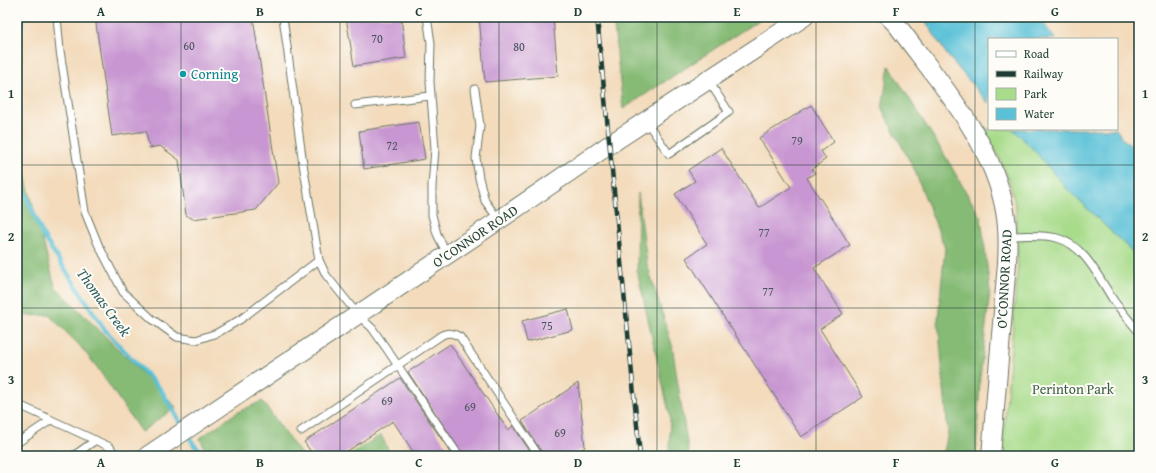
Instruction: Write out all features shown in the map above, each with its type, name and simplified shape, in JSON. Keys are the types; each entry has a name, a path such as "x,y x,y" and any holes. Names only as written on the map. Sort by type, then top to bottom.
{"street":[{"name":"O'CONNOR ROAD","path":"147,456 499,220 609,144 804,17"},
{"name":"O'CONNOR ROAD","path":"889,17 897,25 977,137 991,164 999,186 1005,211 1008,236 1007,263 991,456"}],"lane":[{"path":"57,17 60,51 85,212 98,244 123,292 148,315 177,337 196,340 218,333 240,319 319,260"},
{"path":"283,17 319,260 326,275 358,315 372,328 458,456"},
{"path":"427,17 431,43 430,96 435,149 432,186 432,215 437,234 447,254"},
{"path":"646,121 669,154 729,112 708,80"},
{"path":"475,89 480,126 476,158 479,178 485,201 499,220"},
{"path":"355,105 430,96"},
{"path":"1008,236 1045,236 1058,238 1081,252 1102,280 1112,298 1139,332"},
{"path":"301,431 397,364 442,335 448,333 460,337 539,456"},
{"path":"17,404 110,447 116,456"},
{"path":"17,443 51,420"},
{"path":"73,456 96,440"}],"green space":[{"path":"17,17 22,17 19,154 55,286 176,407 141,432 97,367 79,345 49,315 17,316"},
{"path":"613,17 763,17 623,109"},
{"path":"889,66 944,154 981,218 990,291 980,378 976,456 943,456 948,433 938,319 945,248 914,169 882,109"},
{"name":"Perinton Park","path":"988,130 1014,130 1033,149 1069,191 1139,258 1139,456 1002,456 1018,265 1016,209 1010,183 986,131"},
{"path":"638,193 647,264 672,345 689,456 669,456 670,417 637,270"},
{"path":"262,401 302,456 208,456 200,438 236,413"},
{"path":"381,435 391,456 347,456"}],"water":[{"path":"923,17 1039,17 1054,38 988,38 988,103 947,55"},
{"path":"1014,130 1117,130 1123,139 1139,153 1139,258 1069,191 1033,149"}],"building":[{"name":"Corning","path":"95,17 253,17 278,183 256,210 193,219 186,215 179,160 160,146 149,148 146,131 112,136"},
{"path":"346,17 401,17 406,58 354,66"},
{"path":"479,17 553,17 558,76 485,82"},
{"path":"811,105 834,142 821,151 826,159 812,169 815,173 807,178 850,245 814,268 843,314 820,329 863,397 801,437 686,258 707,244 675,194 695,181 688,170 721,148 759,208 791,187 759,138"},
{"path":"419,122 425,159 364,169 359,131"},
{"path":"568,309 573,330 527,342 522,321"},
{"path":"450,344 508,430 513,426 533,456 464,456 408,372"},
{"path":"400,378 453,456 416,456 393,421 340,456 314,456 304,442"},
{"path":"578,383 585,447 572,456 544,456 522,421"}],"waterway":[{"name":"Thomas Creek","path":"17,42 24,17"},
{"name":"Thomas Creek","path":"17,144 22,185 43,236 105,330 161,390 183,427"},
{"name":"Thomas Creek","path":"187,433 194,445 206,456"}],"railway":[{"path":"597,17 640,456"}],"place":[{"name":"Corning","path":"183,74"}]}
